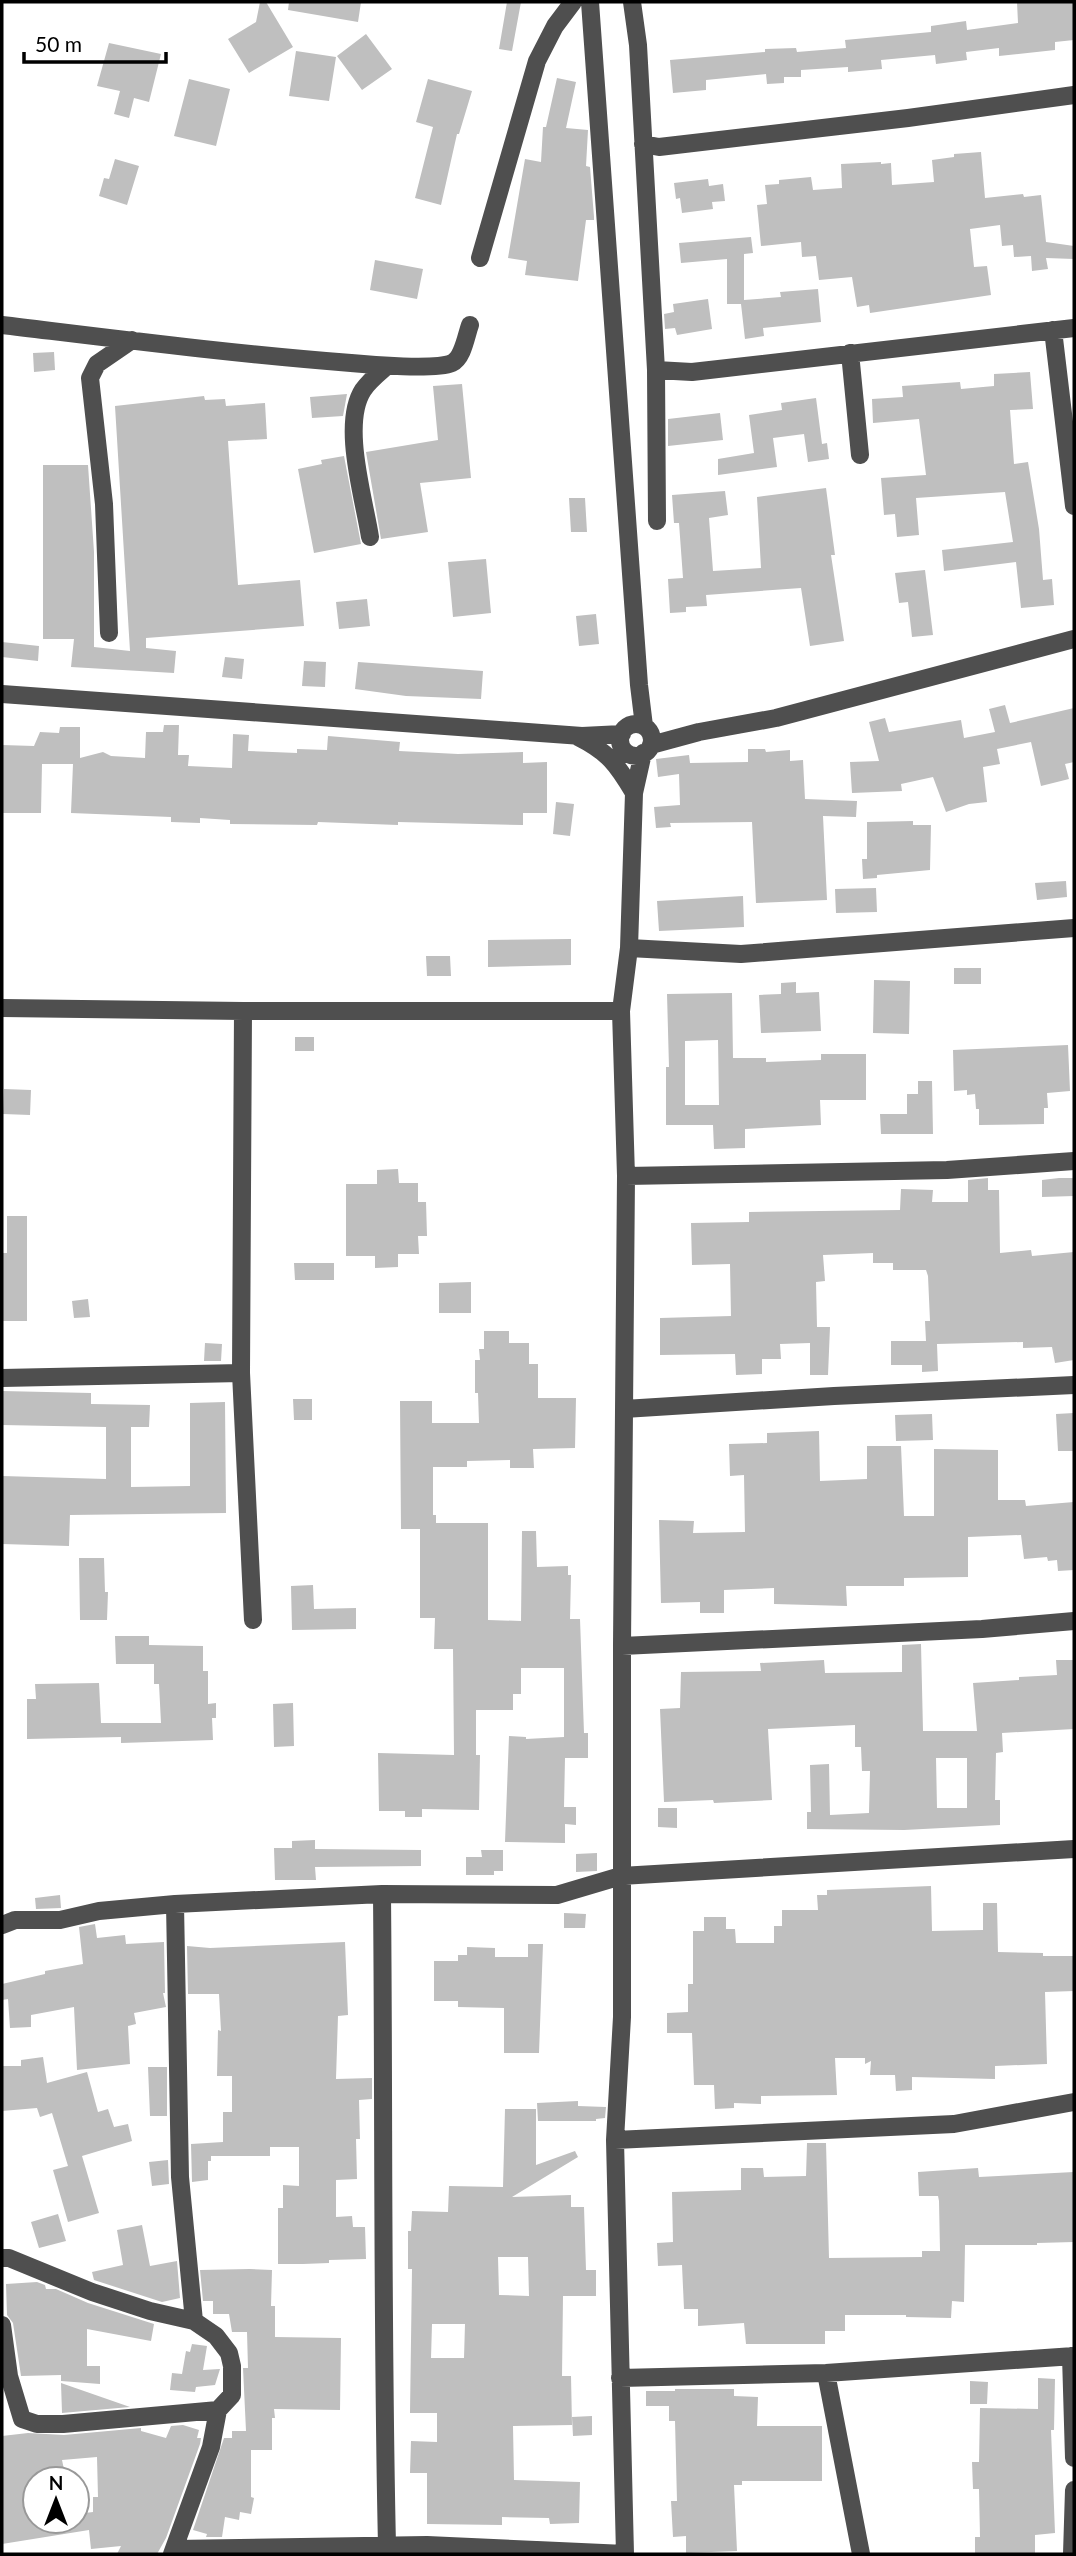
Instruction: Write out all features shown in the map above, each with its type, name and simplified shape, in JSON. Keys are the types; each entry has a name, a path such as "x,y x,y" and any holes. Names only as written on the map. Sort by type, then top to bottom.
{"street":[{"path":"480,258 537,61 555,26 573,2"},
{"path":"2,2258 9,2258 104,2296 150,2311 194,2320 216,2336 229,2353 233,2367 232,2395 218,2410 211,2447 174,2552 387,2545 625,2554 615,2140 622,2017 626,1177 621,1010 629,948 639,685 590,2"},
{"path":"632,2 638,45 656,370 657,521"},
{"path":"643,144 659,147 908,118 1074,95"},
{"path":"2,325 282,358 387,366 442,365 454,362 459,356 470,325"},
{"path":"656,370 692,372 1074,328"},
{"path":"1053,330 1074,506"},
{"path":"109,633 104,505 90,377 97,364 132,340"},
{"path":"850,353 860,455"},
{"path":"370,537 354,443 355,412 363,390 387,366"},
{"path":"2,694 636,739 681,737 776,718 1074,639"},
{"path":"578,735 600,748 614,761 634,791"},
{"path":"629,948 741,954 1074,928"},
{"path":"2,1008 243,1011 621,1010"},
{"path":"243,1011 241,1373 253,1620"},
{"path":"626,1177 947,1170 1074,1161"},
{"path":"2,1378 241,1373"},
{"path":"624,1409 1074,1385"},
{"path":"622,1646 982,1629 1074,1621"},
{"path":"2,1924 15,1920 61,1920 99,1911 175,1904 382,1894 557,1895 621,1876 1074,1849"},
{"path":"382,1894 383,2362 387,2545"},
{"path":"175,1904 180,2177 194,2320"},
{"path":"615,2140 954,2124 1074,2102"},
{"path":"2,2325 9,2376 22,2419 37,2424 63,2424 218,2410"},
{"path":"620,2378 826,2373 1073,2356 1074,2458"},
{"path":"826,2373 861,2554"},
{"path":"1072,2554 1074,2490"}],"building":[{"path":"260,2 266,2 293,47 249,73 228,39 256,22"},
{"path":"289,2 361,2 358,22 288,10"},
{"path":"507,2 521,2 512,51 499,49"},
{"path":"1017,2 1074,2 1074,40 1055,42 1055,50 999,56 999,48 966,52 967,60 936,64 935,55 881,60 882,69 848,72 848,67 801,70 801,77 784,77 784,83 767,84 766,74 706,80 706,90 673,93 670,60 765,52 765,49 796,48 797,52 846,48 845,40 931,32 931,26 966,21 967,30 1018,23"},
{"path":"366,34 392,69 362,90 337,56"},
{"path":"109,43 161,54 149,102 134,98 129,118 114,114 120,91 97,86"},
{"path":"296,51 336,57 329,101 289,96"},
{"path":"557,78 576,82 566,128 588,130 586,166 590,167 594,220 586,220 578,281 525,275 527,261 508,258 525,159 541,162 543,127 546,127"},
{"path":"189,79 230,89 216,146 174,136"},
{"path":"428,79 472,91 457,134 441,205 415,198 433,127 416,122"},
{"path":"981,152 985,198 1041,195 1046,242 1074,246 1074,259 1046,258 1048,269 1032,271 1031,256 1014,257 1013,245 1002,246 1000,225 970,229 974,267 987,266 991,295 870,313 869,305 857,307 852,277 819,280 816,256 802,257 801,242 761,246 757,205 767,204 765,185 779,184 779,180 811,177 813,190 842,188 841,164 881,162 891,163 892,185 934,182 932,160 954,157 954,154"},
{"path":"115,159 139,166 127,205 99,196 104,178 109,179"},
{"path":"708,179 709,186 723,184 725,201 712,202 713,209 682,213 680,198 676,199 674,183"},
{"path":"751,237 753,253 744,254 744,300 781,297 780,292 818,289 821,322 763,328 764,336 745,339 741,304 727,304 727,259 681,263 679,243"},
{"path":"375,260 423,269 417,299 370,290"},
{"path":"708,299 712,329 677,335 675,328 665,329 664,314 674,312 673,304"},
{"path":"54,352 55,370 34,372 33,353"},
{"path":"1030,372 1033,409 1010,410 1014,464 1028,462 1039,529 1043,580 1052,579 1054,605 1021,608 1016,562 944,571 942,550 1013,542 1005,492 916,498 919,535 897,537 895,514 884,515 881,478 926,475 919,419 873,423 872,399 903,397 902,386 960,382 961,389 994,386 994,374"},
{"path":"462,384 471,478 420,483 428,532 381,539 366,452 438,440 433,386"},
{"path":"347,394 343,416 312,418 310,397"},
{"path":"204,396 205,400 225,399 226,406 265,403 267,439 228,441 238,585 300,580 304,626 146,638 146,648 176,651 174,673 71,667 74,639 43,639 43,465 88,465 94,552 94,647 130,651 115,406"},
{"path":"816,398 822,444 827,443 829,459 808,462 804,434 773,438 777,467 718,475 718,459 754,453 749,415 782,410 781,403"},
{"path":"720,413 723,440 668,446 668,419"},
{"path":"344,456 361,544 314,553 298,469 322,464 321,460"},
{"path":"826,488 835,555 831,555 844,641 810,646 801,588 706,595 707,606 686,607 686,612 670,613 668,579 683,578 679,523 674,523 672,495 725,491 728,515 709,518 713,571 761,568 757,497"},
{"path":"569,498 585,498 587,532 571,532"},
{"path":"486,559 491,613 453,617 448,562"},
{"path":"925,570 933,635 912,637 908,602 899,603 895,573"},
{"path":"367,599 370,626 339,629 336,602"},
{"path":"596,614 599,644 579,646 576,616"},
{"path":"2,642 39,646 38,661 2,657"},
{"path":"225,657 244,659 242,679 222,677"},
{"path":"304,661 326,662 325,687 302,686"},
{"path":"358,662 483,671 481,699 406,696 355,689"},
{"path":"1005,705 1010,723 1074,708 1074,762 1065,764 1069,779 1041,786 1031,742 997,749 1000,764 983,767 987,802 969,804 946,812 933,777 901,784 902,791 852,793 850,762 879,761 869,722 885,718 889,732 961,720 964,738 995,732 989,709"},
{"path":"164,725 179,725 178,755 189,755 188,766 232,768 233,734 249,735 248,751 297,753 297,749 327,750 328,736 400,742 399,751 458,754 523,752 523,763 547,762 547,813 523,813 523,825 318,822 317,825 230,824 230,820 200,818 200,823 171,822 171,817 71,813 73,764 42,764 41,813 2,813 2,745 34,746 40,732 59,733 60,727 80,727 80,758 103,752 111,756 145,758 146,732 163,732"},
{"path":"748,749 765,749 766,752 790,750 790,761 803,760 805,799 857,801 856,817 823,816 827,900 756,903 752,822 670,823 671,827 656,828 654,807 680,805 679,774 658,777 656,759 689,755 690,763 748,762"},
{"path":"556,802 574,804 570,836 553,834"},
{"path":"913,821 913,825 931,825 930,870 877,875 877,878 863,879 862,859 867,859 867,822"},
{"path":"1066,881 1067,897 1037,900 1035,883"},
{"path":"876,888 877,912 836,913 835,889"},
{"path":"743,896 744,927 659,931 657,901"},
{"path":"571,939 571,965 488,967 488,940"},
{"path":"426,956 450,956 451,976 427,976"},
{"path":"954,968 981,968 981,984 954,984"},
{"path":"874,980 910,981 909,1034 873,1033"},
{"path":"796,982 796,993 819,992 821,1031 761,1033 759,995 781,994 781,983"},
{"path":"732,993 733,1058 766,1058 766,1062 821,1060 821,1054 866,1054 866,1100 820,1100 821,1125 745,1129 745,1148 714,1149 713,1125 666,1125 666,1067 669,1067 667,994","holes":["718,1040 719,1105 685,1105 685,1041"]},
{"path":"295,1037 314,1037 314,1051 295,1051"},
{"path":"1068,1045 1070,1091 1047,1093 1048,1108 1044,1108 1044,1124 979,1125 975,1094 967,1095 967,1090 954,1091 953,1050"},
{"path":"918,1081 932,1081 933,1134 881,1134 880,1114 907,1114 907,1094 918,1094"},
{"path":"4,1089 31,1090 30,1115 3,1114"},
{"path":"398,1169 399,1183 418,1183 418,1202 426,1202 427,1236 418,1236 419,1254 398,1254 398,1267 375,1268 375,1256 346,1256 346,1184 377,1184 377,1170"},
{"path":"988,1178 988,1190 999,1190 1000,1253 1031,1250 1032,1256 1074,1252 1074,1360 1055,1363 1052,1347 1023,1348 1023,1342 937,1344 938,1371 922,1372 922,1365 891,1365 891,1341 926,1341 925,1321 930,1321 928,1276 926,1270 893,1270 893,1263 873,1263 873,1253 823,1255 825,1281 816,1282 817,1327 830,1327 828,1375 810,1375 810,1343 780,1344 781,1359 762,1359 762,1374 736,1375 735,1354 660,1355 660,1318 731,1316 730,1264 692,1265 691,1223 749,1222 749,1212 900,1210 901,1189 933,1190 932,1202 968,1202 968,1180"},
{"path":"1074,1178 1074,1196 1042,1197 1042,1180"},
{"path":"7,1216 27,1216 27,1321 2,1321 2,1253 7,1253"},
{"path":"294,1263 334,1263 334,1280 295,1280"},
{"path":"471,1282 471,1313 439,1313 439,1283"},
{"path":"88,1299 90,1317 74,1318 72,1301"},
{"path":"484,1331 509,1331 509,1343 529,1343 529,1364 538,1364 538,1398 576,1398 575,1448 533,1449 534,1468 510,1468 510,1460 467,1461 467,1467 433,1467 433,1515 436,1515 436,1523 488,1523 488,1620 521,1621 522,1531 536,1531 537,1567 568,1566 568,1575 571,1575 570,1619 580,1619 584,1733 588,1733 588,1758 565,1758 564,1807 576,1807 576,1825 565,1824 565,1843 505,1842 509,1736 526,1739 564,1737 564,1668 521,1668 521,1694 513,1694 513,1710 476,1710 476,1755 480,1755 479,1810 422,1809 422,1817 405,1817 405,1811 379,1811 378,1753 454,1755 453,1649 434,1649 435,1618 420,1618 420,1529 401,1529 400,1401 432,1401 432,1423 479,1423 475,1360 480,1360 479,1349 484,1349"},
{"path":"205,1343 222,1344 221,1361 204,1361"},
{"path":"2,1391 91,1393 91,1404 150,1405 149,1427 131,1427 131,1487 190,1486 190,1403 225,1402 226,1513 70,1515 69,1546 2,1544 2,1476 106,1479 106,1427 2,1425"},
{"path":"293,1399 312,1399 312,1420 294,1420"},
{"path":"1074,1413 1074,1451 1058,1451 1056,1414"},
{"path":"932,1414 933,1440 896,1441 895,1415"},
{"path":"819,1431 820,1481 867,1479 867,1446 901,1446 904,1516 934,1516 934,1449 998,1450 998,1500 1025,1500 1026,1506 1074,1502 1074,1570 1058,1571 1057,1560 1048,1561 1047,1557 1024,1559 1021,1535 968,1537 968,1577 904,1578 904,1586 846,1586 847,1606 774,1604 774,1588 724,1590 724,1613 700,1613 700,1602 661,1603 659,1520 694,1521 693,1533 745,1532 744,1475 730,1476 729,1444 767,1443 767,1433"},
{"path":"79,1558 104,1558 105,1592 108,1592 107,1620 80,1620"},
{"path":"313,1585 314,1609 356,1608 356,1629 292,1630 291,1586"},
{"path":"115,1636 149,1636 149,1645 203,1646 203,1671 208,1671 208,1704 216,1703 216,1718 212,1718 213,1740 121,1743 121,1737 27,1739 27,1699 36,1699 35,1684 99,1683 101,1723 161,1723 159,1684 154,1684 154,1664 116,1664"},
{"path":"921,1644 923,1731 977,1731 973,1683 1057,1675 1056,1660 1074,1660 1074,1729 1002,1733 1003,1752 996,1753 995,1800 1000,1800 1000,1825 904,1830 807,1829 807,1812 811,1812 810,1765 829,1764 830,1815 869,1813 870,1771 862,1771 861,1747 855,1747 855,1725 768,1729 772,1800 664,1802 660,1709 680,1708 681,1672 761,1671 760,1663 824,1660 825,1673 902,1672 902,1645","holes":["936,1758 967,1758 967,1808 937,1808"]},
{"path":"293,1703 294,1746 274,1747 273,1704"},
{"path":"658,1808 677,1808 677,1828 658,1827"},
{"path":"315,1840 315,1849 421,1850 421,1866 315,1867 316,1880 275,1880 274,1848 292,1848 292,1841"},
{"path":"481,1850 503,1850 503,1871 494,1871 494,1875 466,1875 466,1857 482,1857"},
{"path":"597,1853 597,1871 576,1872 576,1854"},
{"path":"931,1886 932,1931 983,1930 983,1903 997,1903 998,1952 1074,1956 1074,1991 1045,1992 1047,2064 995,2066 995,2079 912,2077 912,2090 896,2091 895,2075 870,2075 871,2061 865,2064 865,2058 835,2058 837,2095 761,2096 761,2104 734,2103 734,2108 715,2109 714,2085 694,2085 692,2033 667,2033 667,2013 688,2012 688,1984 693,1984 693,1931 704,1931 704,1917 726,1917 726,1929 735,1929 736,1943 774,1943 774,1926 782,1926 782,1910 818,1910 817,1895 827,1895 827,1890"},
{"path":"60,1895 61,1908 36,1909 35,1898"},
{"path":"564,1913 586,1914 585,1928 564,1928"},
{"path":"95,1924 97,1938 125,1935 126,1944 164,1942 163,1993 166,2007 134,2013 136,2024 128,2026 130,2064 77,2070 74,2007 31,2015 31,2027 10,2028 8,1999 2,2000 2,1984 45,1974 45,1971 83,1964 79,1927"},
{"path":"345,1942 348,2015 338,2016 336,2079 372,2078 372,2099 359,2100 357,2179 336,2180 336,2217 352,2216 353,2227 365,2227 366,2259 278,2264 278,2208 283,2208 283,2185 299,2186 299,2147 270,2147 270,2156 211,2156 211,2161 208,2161 208,2180 192,2182 191,2144 223,2142 223,2112 232,2112 232,2076 217,2076 218,2030 221,2031 219,1994 188,1994 187,1946 210,1948"},
{"path":"528,1944 543,1944 539,2053 504,2053 504,2008 458,2007 458,2001 434,2001 434,1961 458,1961 458,1955 467,1955 467,1947 495,1948 495,1957 528,1957"},
{"path":"43,2057 47,2083 87,2072 98,2112 108,2109 114,2127 128,2124 132,2141 82,2156 99,2213 68,2222 53,2170 68,2166 52,2113 40,2117 37,2108 2,2111 2,2066 21,2066 21,2060"},
{"path":"148,2067 167,2067 167,2116 150,2116"},
{"path":"578,2101 578,2106 606,2107 605,2118 596,2121 538,2121 537,2103"},
{"path":"505,2109 536,2109 536,2165 575,2151 578,2157 512,2197 571,2195 571,2207 584,2207 586,2270 596,2270 596,2296 563,2296 562,2376 571,2376 572,2425 513,2426 514,2480 580,2482 579,2523 550,2524 549,2518 502,2517 502,2525 427,2524 427,2473 410,2473 411,2441 437,2442 437,2413 410,2413 412,2269 408,2269 408,2231 411,2231 412,2211 448,2212 449,2186 503,2187","holes":["498,2257 528,2257 529,2296 499,2295","432,2324 465,2324 464,2358 431,2358"]},
{"path":"807,2143 826,2143 829,2258 922,2257 922,2251 940,2251 938,2196 919,2196 918,2172 978,2168 979,2177 1074,2172 1074,2242 965,2245 964,2302 952,2301 951,2318 845,2315 845,2331 825,2331 825,2344 746,2344 744,2323 698,2326 698,2309 684,2309 682,2265 658,2266 657,2243 673,2242 672,2192 741,2190 741,2168 763,2168 764,2177 806,2176"},
{"path":"168,2160 169,2184 152,2186 149,2162"},
{"path":"58,2214 66,2241 39,2248 31,2222"},
{"path":"142,2225 150,2266 177,2261 180,2298 162,2302 94,2280 92,2272 123,2265 117,2230"},
{"path":"200,2270 272,2270 271,2306 275,2306 275,2337 341,2338 340,2410 274,2409 272,2450 251,2450 251,2497 254,2498 251,2514 240,2512 239,2520 225,2517 222,2537 206,2537 207,2534 193,2530 224,2438 232,2438 232,2431 246,2431 243,2368 248,2368 247,2332 232,2332 229,2314 213,2314 213,2301 203,2301"},
{"path":"37,2282 45,2285 46,2289 56,2289 88,2303 154,2324 151,2341 87,2329 87,2366 100,2366 100,2384 61,2381 61,2375 21,2376 13,2323 7,2315 6,2284"},
{"path":"192,2344 207,2346 203,2370 220,2369 215,2385 196,2387 195,2392 170,2390 172,2373 182,2374 186,2351 190,2352"},
{"path":"1038,2378 1055,2379 1054,2430 1051,2430 1055,2533 1035,2535 1035,2554 975,2554 975,2537 980,2537 979,2489 973,2489 972,2462 979,2462 980,2408 1038,2409"},
{"path":"970,2381 988,2382 987,2404 970,2404"},
{"path":"61,2383 130,2407 62,2413"},
{"path":"734,2389 734,2396 758,2397 757,2426 822,2426 822,2481 742,2481 742,2485 734,2485 737,2551 686,2553 686,2536 673,2537 671,2501 677,2501 675,2421 669,2421 669,2406 646,2406 646,2391"},
{"path":"592,2416 592,2435 573,2436 572,2417"},
{"path":"183,2425 199,2430 197,2438 201,2438 166,2538 157,2554 117,2554 121,2546 91,2549 93,2497 98,2497 97,2457 62,2460 63,2465 21,2465 21,2535 58,2535 2,2544 2,2436 28,2433 64,2435 141,2428 141,2431 166,2438 171,2426"}]}
